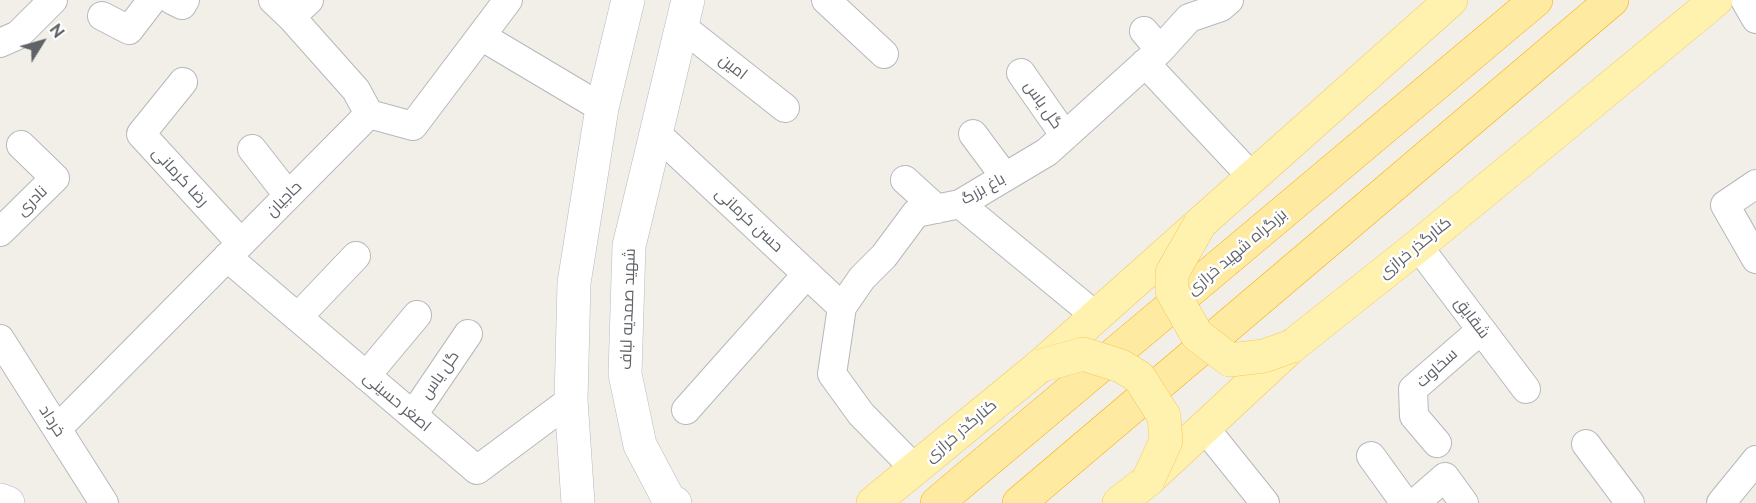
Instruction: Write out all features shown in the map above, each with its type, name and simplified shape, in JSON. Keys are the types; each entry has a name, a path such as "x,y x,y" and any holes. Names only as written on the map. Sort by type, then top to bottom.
{"highway":[{"name":"بزرگراه شهید خرازی","path":"937,503 1536,0"},
{"path":"1019,503 1612,0"}],"main road":[{"path":"578,503 571,400 574,283 602,108 628,0"},
{"name":"کنارگذر خرازی","path":"873,503 1040,366 1451,0"},
{"name":"کنارگذر خرازی","path":"1119,503 1148,480 1292,346 1418,246 1716,0"},
{"name":"شهید صمدیه لباف","path":"671,502 640,445 625,374 630,246 684,13"},
{"path":"1200,224 1172,273 1172,291 1197,335 1230,360 1264,356 1292,346"},
{"path":"1040,366 1083,354 1121,366 1139,377 1164,416 1166,441 1148,480"},
{"path":"0,500 8,503"}],"street":[{"path":"0,44 18,35 53,0"},
{"path":"102,16 129,30 152,0"},
{"path":"172,0 182,5 185,0"},
{"path":"291,6 356,90 369,114 413,126 508,0"},
{"path":"826,0 884,54"},
{"name":"باغ بزرگ","path":"915,469 861,414 832,374 842,307 862,278 884,256 916,213 949,206 1047,152 1150,48 1182,9 1221,7 1229,0"},
{"path":"1745,0 1756,19"},
{"name":"امین","path":"684,13 785,108"},
{"path":"481,36 602,108"},
{"path":"1150,48 1251,176"},
{"name":"گل یاس","path":"1021,73 1065,136"},
{"name":"رضا کرمانی","path":"183,82 141,134 234,250"},
{"name":"حاجیان","path":"57,429 369,114"},
{"name":"حسن کرمانی","path":"656,133 842,307"},
{"path":"973,134 1005,177"},
{"name":"نادری","path":"0,232 55,178 21,145"},
{"path":"252,149 288,195"},
{"path":"904,180 949,206 1096,316"},
{"path":"1756,184 1725,205 1756,259"},
{"name":"شقایق","path":"1418,246 1526,389"},
{"name":"اصغر حسینی","path":"234,250 298,317 477,470 571,400"},
{"path":"298,317 356,256"},
{"path":"686,410 807,274"},
{"path":"366,376 417,315"},
{"name":"سخاوت","path":"1437,443 1414,416 1413,389 1481,330"},
{"name":"گل یاس","path":"412,415 468,334"},
{"name":"خرداد","path":"0,339 104,503"},
{"path":"1204,427 1265,503"},
{"path":"1586,444 1630,503"},
{"path":"1371,456 1405,503"},
{"path":"1721,503 1756,460"},
{"path":"1415,503 1445,477 1464,503"}]}
